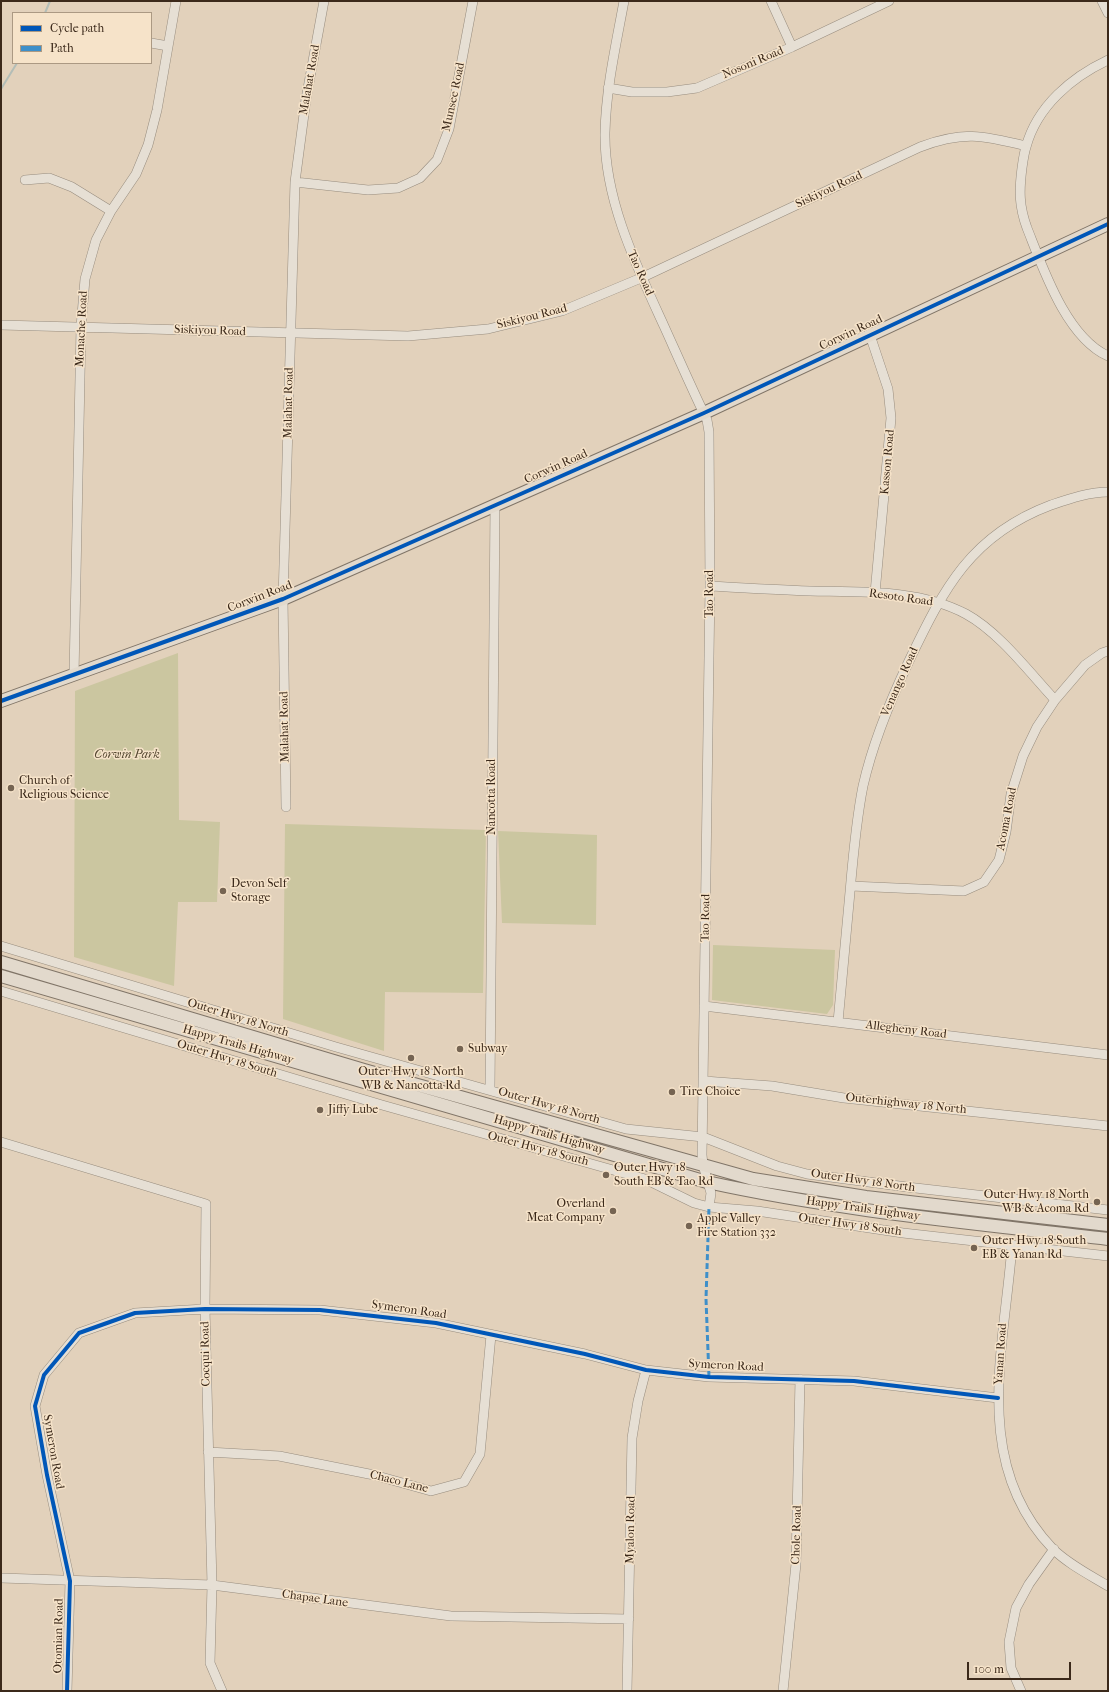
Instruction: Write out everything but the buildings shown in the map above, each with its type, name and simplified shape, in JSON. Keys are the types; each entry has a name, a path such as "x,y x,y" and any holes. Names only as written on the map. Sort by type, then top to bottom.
{"main road":[{"name":"Corwin Road","path":"1,701 74,676 283,599 704,413 1108,224"},
{"name":"Happy Trails Highway","path":"1,962 357,1068 753,1179 866,1197 1108,1225"},
{"name":"Happy Trails Highway","path":"1,976 707,1182 778,1198 865,1211 1108,1239"}],"street":[{"name":"Monache Road","path":"74,676 81,327 85,279 96,240 111,211 136,174 148,145 157,110 176,1"},
{"name":"Malahat Road","path":"286,807 283,599 295,182 306,99 324,1"},
{"name":"Munsee Road","path":"295,182 368,190 398,188 420,178 437,160 449,129 473,1"},
{"name":"Tao Road","path":"624,1 608,88 605,134 608,168 622,230 641,278 704,413 709,432 710,586 702,1165 711,1193 709,1207"},
{"path":"771,1 792,47"},
{"name":"Nosoni Road","path":"608,88 632,92 667,92 697,88 792,47 889,1"},
{"path":"1102,1 1108,14"},
{"path":"152,43 168,46"},
{"path":"1108,60 1087,70 1059,92 1039,117 1026,146 1019,192 1023,216 1038,256 1060,303 1080,333 1096,350 1108,356"},
{"name":"Siskiyou Road","path":"1,325 408,336 488,329 562,311 641,278 920,147 942,139 959,136 977,136 1026,146"},
{"path":"25,180 49,178 72,186 111,211"},
{"name":"Kasson Road","path":"870,335 888,389 891,418 875,593"},
{"name":"Venango Road","path":"838,1022 855,832 864,785 887,709 938,603 953,578 976,552 1005,527 1034,512 1068,499 1108,492"},
{"name":"Nancotta Road","path":"490,1089 495,505"},
{"name":"Resoto Road","path":"710,586 875,593 904,596 938,603 966,614 994,636 1055,700"},
{"name":"Acoma Road","path":"850,886 964,891 984,882 999,860 1006,832 1010,794 1023,756 1037,727 1055,700 1085,665 1102,653 1108,651"},
{"name":"Outer Hwy 18 North","path":"1,946 336,1047 490,1089 626,1129 703,1137 777,1166 807,1174 1108,1210"},
{"name":"Outer Hwy 18 South","path":"1,991 382,1105 639,1177 663,1186 694,1203 709,1207 757,1211 842,1225 1108,1256"},
{"name":"Allegheny Road","path":"704,1006 1108,1053"},
{"name":"Outerhighway 18 North","path":"704,1081 772,1086 844,1098 1108,1126"},
{"name":"Cocqui Road","path":"1,1142 206,1204 205,1309 212,1585 210,1663 222,1691"},
{"name":"Yanan Road","path":"1012,1246 1001,1347 998,1398 1002,1447 1010,1481 1025,1513 1054,1549 1082,1570 1108,1586"},
{"name":"Symeron Road","path":"70,1581 47,1475 35,1406 44,1375 79,1333 134,1313 205,1309 320,1310 436,1323 585,1354 646,1370 709,1377 800,1378 854,1381 998,1398"},
{"name":"Chaco Lane","path":"208,1452 279,1456 374,1475 431,1491 464,1482 480,1454 491,1335"},
{"name":"Myalon Road","path":"627,1691 632,1438 638,1401 646,1370"},
{"name":"Chole Road","path":"783,1691 796,1564 800,1378"},
{"path":"1021,1691 1011,1668 1009,1642 1016,1608 1029,1584 1054,1549"},
{"name":"Chapae Lane","path":"1,1578 212,1585 451,1616 629,1619"},
{"name":"Otomian Road","path":"68,1691 70,1581"}],"green space":[{"name":"Corwin Park","path":"178,653 179,820 220,822 217,902 178,902 174,986 74,957 75,691"},
{"path":"285,824 486,830 483,993 385,992 384,1051 283,1019"},
{"path":"498,831 597,835 596,925 502,923"},
{"path":"713,945 835,950 833,1005 827,1014 712,1000"}],"waterway":[{"path":"45,12 50,1"},
{"path":"1,89 16,64"}],"marked path":[{"path":"709,1207 706,1299 709,1377"}],"cycle path":[{"path":"1,701 283,599 704,413 1108,224"},
{"path":"67,1691 70,1581 47,1475 35,1406 44,1375 79,1333 135,1313 205,1309 320,1310 436,1323 585,1354 646,1370 709,1377 854,1381 998,1398"}],"place":[{"name":"Church of Religious Science","path":"11,788"},
{"name":"Devon Self Storage","path":"223,891"},
{"name":"Subway","path":"460,1049"},
{"name":"Outer Hwy 18 North WB & Nancotta Rd","path":"411,1058"},
{"name":"Tire Choice","path":"672,1092"},
{"name":"Jiffy Lube","path":"320,1110"},
{"name":"Outer Hwy 18 South EB & Tao Rd","path":"606,1175"},
{"name":"Outer Hwy 18 North WB & Acoma Rd","path":"1097,1202"},
{"name":"Overland Meat Company","path":"613,1211"},
{"name":"Apple Valley Fire Station 332","path":"689,1226"},
{"name":"Outer Hwy 18 South EB & Yanan Rd","path":"974,1248"}]}
